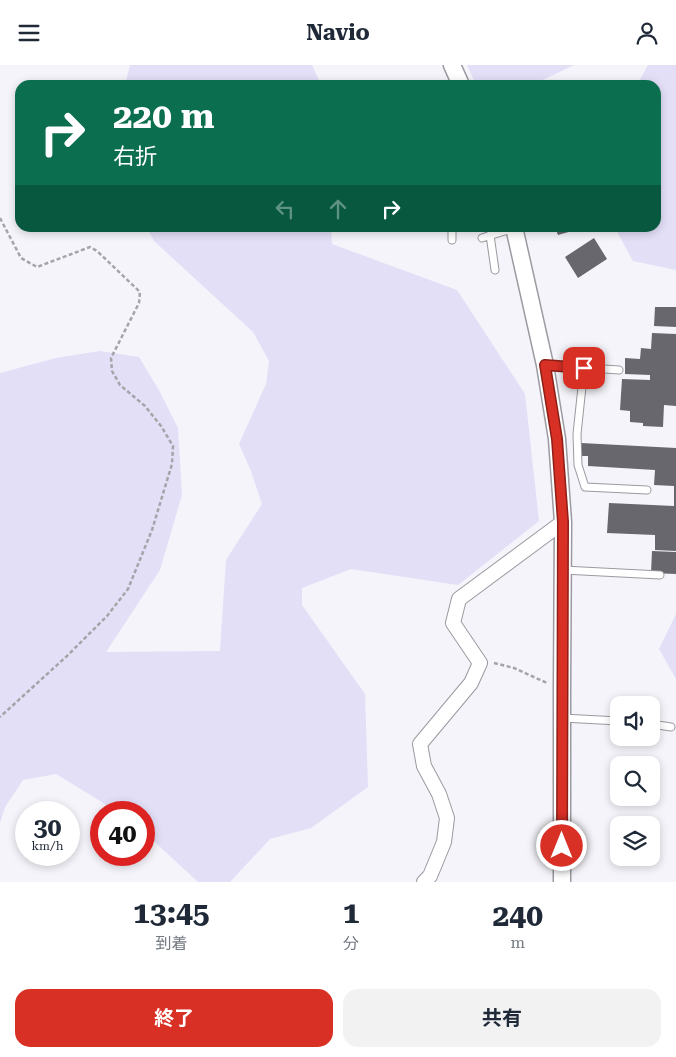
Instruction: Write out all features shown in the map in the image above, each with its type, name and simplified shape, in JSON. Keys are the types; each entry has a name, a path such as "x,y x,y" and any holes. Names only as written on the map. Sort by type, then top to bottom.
{"street":[{"path":"452,65 459,80"},
{"path":"515,232 545,365 557,439 563,522 562,882"},
{"path":"429,880 444,842 447,818 439,794 424,766 420,744 471,683 480,663 453,623 459,599 563,522"}],"lane":[{"path":"452,232 452,240"},
{"path":"482,238 500,232"},
{"path":"490,235 494,270"},
{"path":"545,365 620,370"},
{"path":"584,368 577,434 578,465 585,487 647,490"},
{"path":"563,570 660,575"},
{"path":"562,718 610,721"},
{"path":"660,725 671,727"}],"path":[{"path":"0,218 22,258 38,267 90,247 97,251 140,292 140,303 111,358 112,371 120,385 145,406 160,425 173,447 172,464 152,530 128,589 107,615 68,655 0,717"},
{"path":"480,663 492,663 514,668 562,689"}],"shaded area":[{"path":"130,65 312,65 319,80 126,80"},
{"path":"467,65 574,65 542,80 474,80"},
{"path":"648,65 676,65 676,270 633,261 617,232 661,232 661,80 640,80"},
{"path":"149,232 331,232 332,244 457,290 525,394 539,521 458,585 351,569 302,588 302,605 365,694 368,787 311,828 270,839 230,882 198,882 155,842 155,801 100,801 56,774 23,780 5,807 0,823 0,373 56,358 100,351 139,357 160,392 178,428 182,495 160,570 106,652 220,651 226,560 262,504 251,471 239,444 266,384 269,361 253,332 154,241"},
{"path":"676,614 676,679 659,649"}],"building":[{"path":"557,232 568,232 558,235"},
{"path":"594,238 607,259 578,278 565,257"},
{"path":"655,307 676,307 676,327 654,326"},
{"path":"652,333 676,334 676,406 664,405 663,427 643,426 643,423 630,422 630,411 620,410 622,379 650,380 650,375 625,374 625,358 640,359 641,348 651,349"},
{"path":"581,443 676,448 676,551 655,550 655,535 607,533 609,503 674,506 674,486 654,485 655,470 588,466 588,456 581,456"},
{"path":"652,551 676,552 676,574 651,573"}],"route":[{"path":"562,846 563,522 557,439 545,365 584,368"}]}
